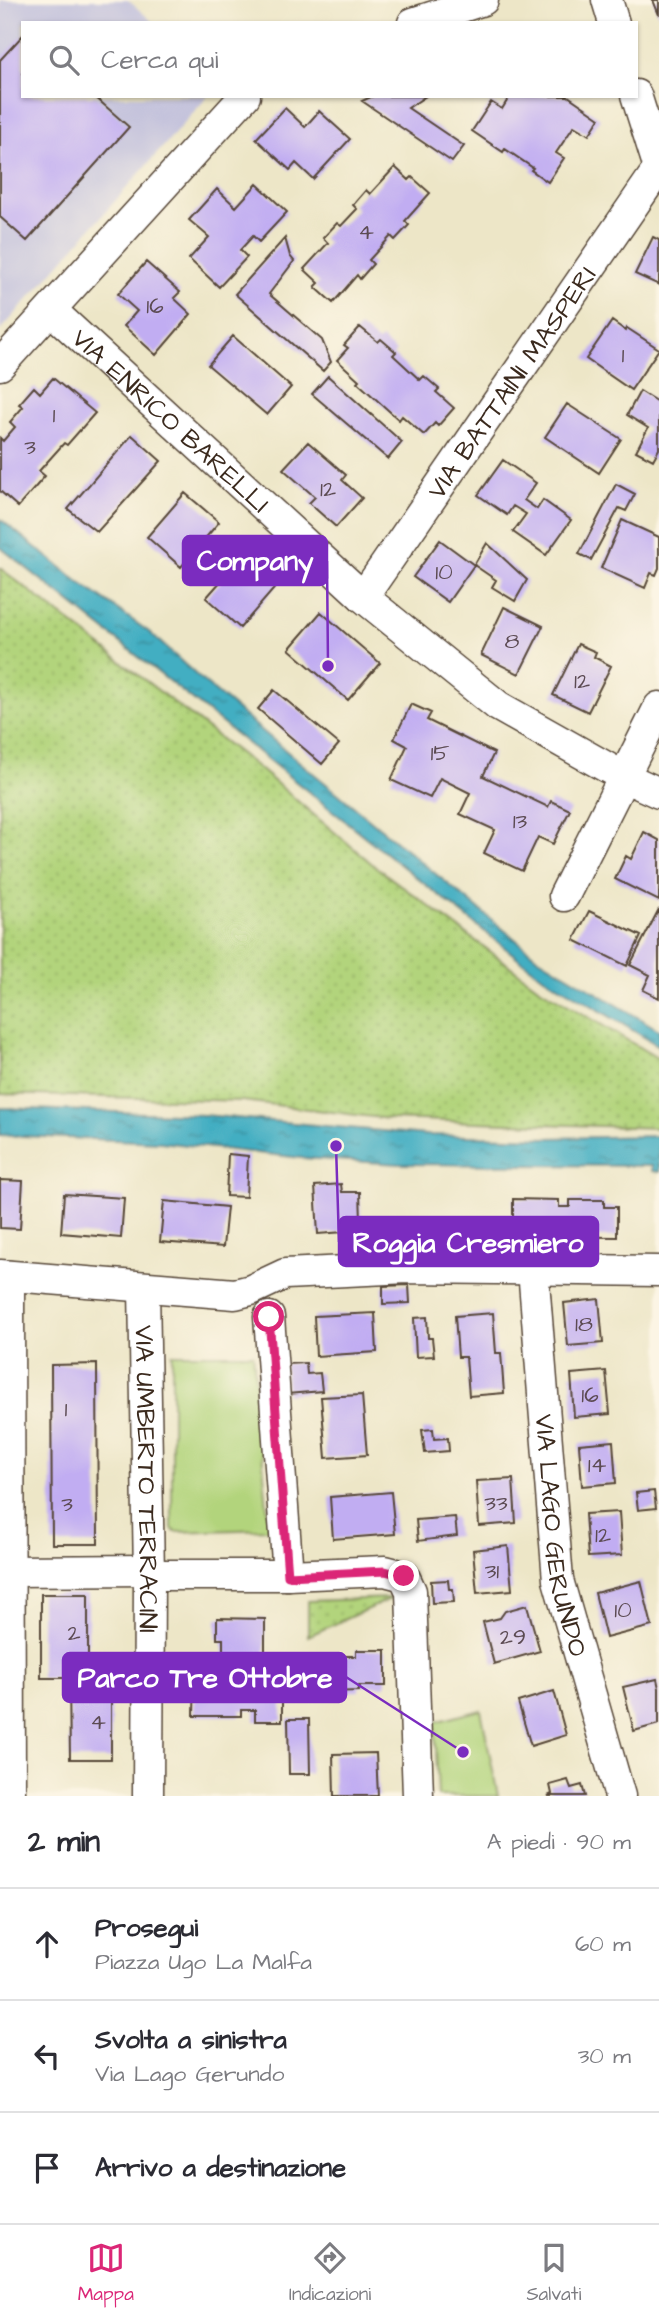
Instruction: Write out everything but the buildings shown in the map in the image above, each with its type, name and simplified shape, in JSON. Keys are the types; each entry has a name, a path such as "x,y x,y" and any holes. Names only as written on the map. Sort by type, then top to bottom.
{"street":[{"path":"419,21 483,0"},
{"path":"607,0 613,21"},
{"name":"VIA ENRICO BARELLI","path":"243,98 51,310 363,597 498,706 624,777 659,793"},
{"path":"637,98 659,168"},
{"name":"VIA BATTAINI MASPERI","path":"363,597 659,168"},
{"path":"0,365 51,310"},
{"path":"564,896 659,708"},
{"path":"10,1796 5,1276 234,1294 251,1290 285,1274 408,1268 659,1271"},
{"name":"VIA LAGO GERUNDO","path":"533,1269 558,1580 620,1796"},
{"name":"VIA UMBERTO TERRACINI","path":"144,1288 148,1796"},
{"path":"269,1317 288,1576"},
{"path":"6,1580 148,1572 288,1576 385,1571 404,1576 411,1591 418,1796"}],"shaded area":[{"path":"0,0 128,0 152,21 21,21 21,98 206,98 0,331"}],"green space":[{"path":"0,568 257,767 376,867 538,987 659,1059 659,1128 389,1119 243,1101 0,1094"},
{"path":"172,1354 253,1354 269,1529 175,1532 172,1528"},
{"path":"392,1598 308,1636 308,1601"},
{"path":"481,1710 498,1796 438,1796 435,1722"}],"water":[{"path":"0,519 79,582 149,632 205,683 537,957 659,1030 659,1046 544,977 518,958 0,547"},
{"path":"0,1108 204,1115 426,1135 546,1138 659,1136 659,1172 652,1171 652,1166 400,1164 302,1158 161,1142 0,1135"}],"place":[{"name":"Company","path":"328,666"},
{"name":"Roggia Cresmiero","path":"336,1146"},
{"name":"Parco Tre Ottobre","path":"463,1752"}],"route":[{"path":"269,1317 288,1576 385,1571 404,1576"}]}
